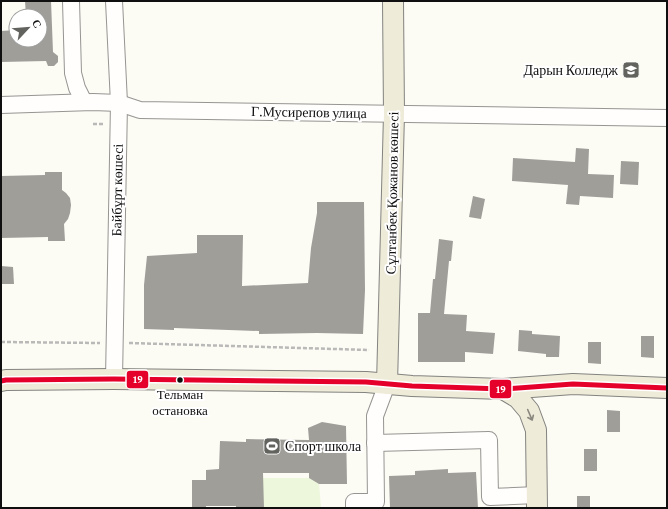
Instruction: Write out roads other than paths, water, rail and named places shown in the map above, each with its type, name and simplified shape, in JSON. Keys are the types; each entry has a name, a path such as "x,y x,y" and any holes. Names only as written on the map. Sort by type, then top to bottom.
{"main road":[{"name":"Сұлтанбек Қожанов көшесі","path":"387,384 394,114 393,1"},
{"path":"1,381 114,379 366,382 412,386 503,389 573,384 667,388"},
{"path":"503,389 518,398 529,411 536,430 537,502"}],"street":[{"path":"71,1 73,73 77,88 84,102"},
{"name":"Байбұрт көшесі","path":"114,1 119,103 114,379"},
{"name":"Г.Мусирепов улица","path":"1,105 84,102 119,103 140,110 667,118"},
{"path":"354,508 354,502 376,502 374,416 387,384"},
{"path":"375,443 489,440 490,498 537,502"}],"place":[{"name":"Дарын Колледж","path":"631,70"},
{"name":"Тельман остановка","path":"180,380"},
{"name":"Спорт школа","path":"272,446"}]}
